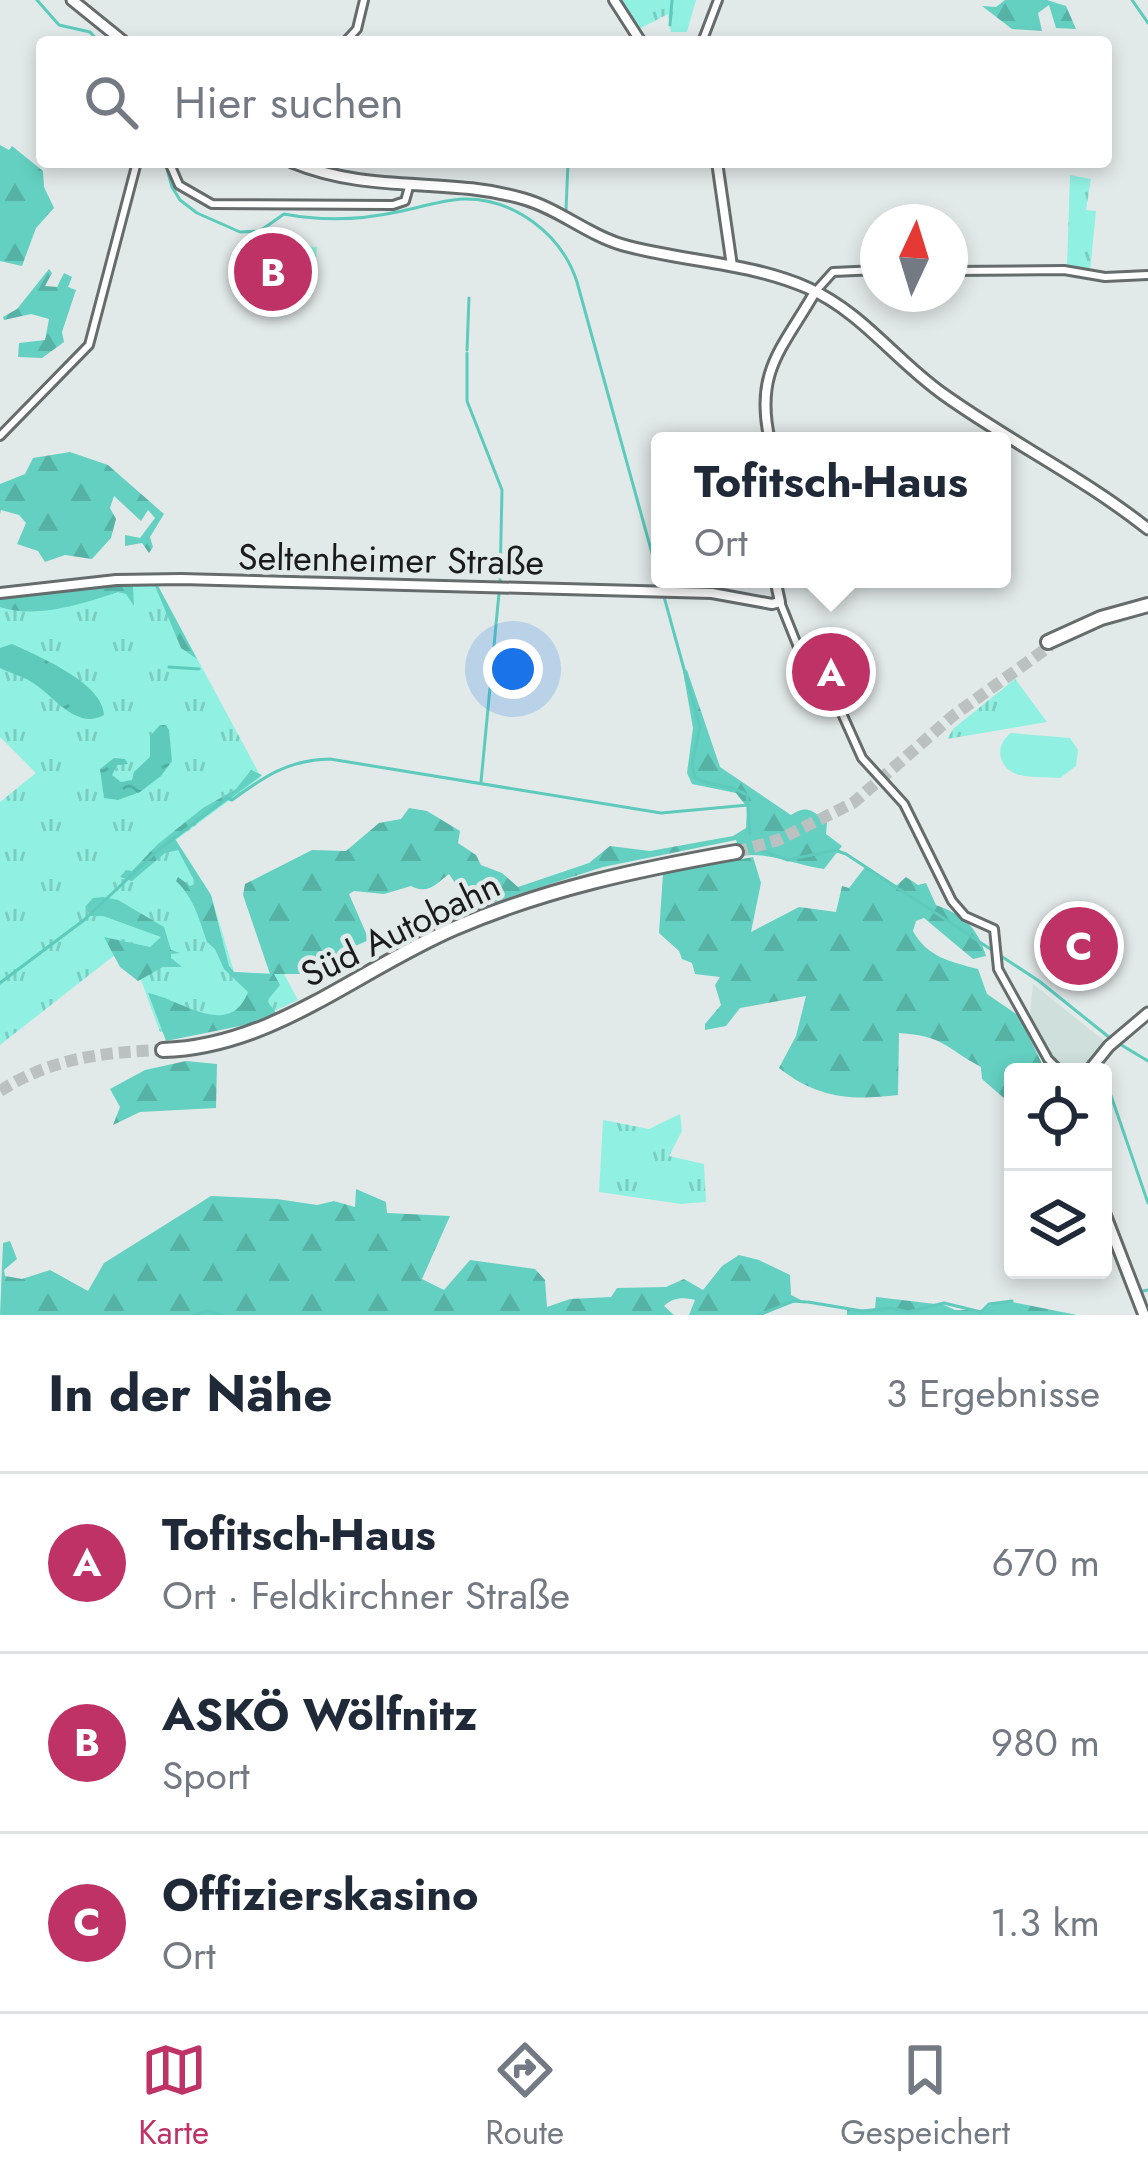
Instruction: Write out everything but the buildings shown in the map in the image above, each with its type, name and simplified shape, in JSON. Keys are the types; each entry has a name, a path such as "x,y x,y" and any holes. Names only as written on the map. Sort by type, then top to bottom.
{"highway":[{"path":"1049,644 1148,607"},
{"name":"Süd Autobahn","path":"163,1048 250,1030 425,936 525,896 601,874 736,849"}],"main road":[{"path":"73,0 117,36"},
{"path":"614,0 637,36"},
{"path":"310,168 342,179 510,195 552,209 624,245 775,275 815,292 859,320 945,396 1003,432"},
{"path":"718,168 732,266"},
{"path":"768,432 763,409 766,380 815,292"},
{"path":"1011,437 1148,530"},
{"name":"Seltenheimer Straße","path":"0,593 116,580 181,579 662,592 780,602"},
{"path":"777,588 780,602"},
{"path":"1095,1063 1148,1013"},
{"path":"1112,1232 1144,1315"}],"street":[{"path":"349,36 359,25 364,0"},
{"path":"704,36 718,0"},
{"path":"0,436 89,345 135,168"},
{"path":"172,168 179,185 212,204 393,205 405,200 409,187"},
{"path":"815,292 833,272 860,271"},
{"path":"968,271 1148,275"},
{"path":"780,602 802,657 831,689 862,758 904,804 952,901 965,916 994,929 998,969 1052,1063"}],"shaded area":[{"path":"1033,984 1103,1040 1103,1045 1089,1063 1059,1063 1046,1051 1030,1015"}],"green space":[{"path":"617,0 696,0 687,32 671,32 668,14 637,30"},
{"path":"1005,0 1047,0 1066,6 1076,29 1056,28 1049,5 1038,13 1042,31 1012,29 982,6 996,7"},
{"path":"0,145 9,150 12,146 43,171 44,187 54,208 36,228 22,266 0,261"},
{"path":"1070,175 1091,179 1086,210 1096,211 1090,272 1067,266"},
{"path":"246,241 317,247 313,295 230,288 234,255 245,256"},
{"path":"49,269 52,273 45,286 57,287 64,273 72,277 68,287 76,290 62,332 64,342 42,358 18,357 19,343 45,340 49,319 31,314 3,317 17,309"},
{"path":"70,452 108,465 164,514 150,537 153,547 149,553 142,543 125,546 125,535 140,538 155,518 148,510 141,521 114,496 110,508 116,519 111,538 92,559 65,555 45,562 38,551 17,544 26,523 19,515 1,510 0,514 0,484 25,474 33,458"},
{"path":"157,584 261,777 176,840 211,895 234,972 284,974 298,1000 231,1026 160,1032 141,980 116,954 0,1045 0,802 36,773 0,737 0,597"},
{"path":"157,584 197,659 181,648 155,586 133,586 134,606 126,594 118,592 43,611 0,607 0,597"},
{"path":"687,670 720,767 791,815 810,810 827,823 826,834 842,846 824,869 772,857 741,856 736,840 603,867 473,909 449,874 427,889 411,886 384,894 354,891 349,894 369,940 305,974 274,974 280,985 267,1001 276,1013 255,1023 166,1041 148,993 217,1015 240,1006 248,992 224,969 207,942 192,902 176,881 178,877 190,886 196,884 178,850 165,853 132,881 120,877 203,808 236,789 251,770 262,775 175,839 211,895 229,966 234,972 270,974 243,895 245,884 312,850 346,851 379,823 401,819 409,808 427,811 460,831 458,843 476,855 481,865 502,873 518,887 589,863 610,846 650,851 733,836 746,828 747,807 736,793 692,784 687,773 693,728 683,671"},
{"path":"1015,679 1047,722 947,739 954,728"},
{"path":"1011,733 1070,738 1078,750 1076,766 1060,778 1013,773 1003,764 1000,751"},
{"path":"753,857 761,883 751,932 799,907 836,912 842,886 849,888 866,866 896,886 906,877 918,885 926,883 936,905 973,929 986,956 973,959 924,918 916,921 913,931 933,953 978,969 987,994 1019,1016 1042,1063 1004,1063 1004,1098 982,1079 981,1067 935,1040 899,1033 898,1095 850,1097 807,1086 779,1068 796,1036 806,996 740,1008 726,1026 705,1030 721,1005 715,985 720,977 695,974 692,963 682,959 659,933 663,874"},
{"path":"93,898 118,900 164,927 171,950 180,953 171,958 182,967 163,967 138,981 120,967 104,937 150,947 161,937 91,916 85,907"},
{"path":"186,1061 217,1064 216,1108 140,1112 113,1125 120,1107 110,1089 145,1070"},
{"path":"680,1114 682,1131 669,1156 704,1164 706,1202 681,1204 599,1192 603,1120 649,1129"},
{"path":"356,1189 386,1202 387,1213 450,1216 422,1279 444,1290 470,1260 535,1269 545,1280 547,1307 570,1299 611,1297 617,1288 666,1287 684,1279 703,1290 722,1266 739,1255 790,1275 791,1295 801,1300 760,1315 689,1315 695,1300 683,1298 664,1306 674,1315 0,1315 3,1243 10,1241 17,1259 4,1270 5,1276 22,1279 50,1270 88,1291 104,1263 211,1196 317,1205 334,1201 355,1207"},
{"path":"876,1297 955,1310 982,1310 1012,1302 1077,1315 847,1315 847,1309 875,1310"}],"water":[{"path":"12,644 82,682 101,703 104,715 94,719 76,716 32,682 0,668 0,648"},
{"path":"160,725 169,730 172,761 161,776 140,792 118,800 104,798 100,769 114,758 125,759 128,764 117,765 112,775 121,782 132,780 150,757 150,736"}],"waterway":[{"path":"37,0 59,25 94,36"},
{"path":"670,25 672,0"},
{"path":"1132,0 1148,23"},
{"path":"167,168 180,200 240,232 260,231 284,214 355,218 463,199 501,205 534,222 560,249 577,282 651,550"},
{"path":"566,210 568,168"},
{"path":"467,350 469,298"},
{"path":"467,353 467,401 502,490 500,582"},
{"path":"662,588 700,727 692,764 695,778 747,795 750,834"},
{"path":"481,782 499,593"},
{"path":"169,667 199,669"},
{"path":"0,983 84,920 156,852 227,798 232,800 266,777 302,762 330,759 661,813 748,805"},
{"path":"760,850 788,860 835,850 846,854 1039,981 1110,1038"},
{"path":"1118,1043 1148,1061"},
{"path":"1112,1099 1148,1203"},
{"path":"1143,1291 1148,1290"},
{"path":"759,1315 793,1301 806,1302"},
{"path":"808,1302 908,1312 944,1303 981,1312 989,1304 1012,1301"},
{"path":"193,1315 208,1311 221,1315"}],"tunnel":[{"path":"736,852 778,840 853,803 954,715 1050,646"},
{"path":"0,1091 39,1071 79,1059 163,1050"}],"place":[{"name":"ASKÖ Wölfnitz","path":"273,272"},
{"name":"Tofitsch-Haus","path":"831,672"},
{"name":"Offizierskasino","path":"1079,946"}]}
